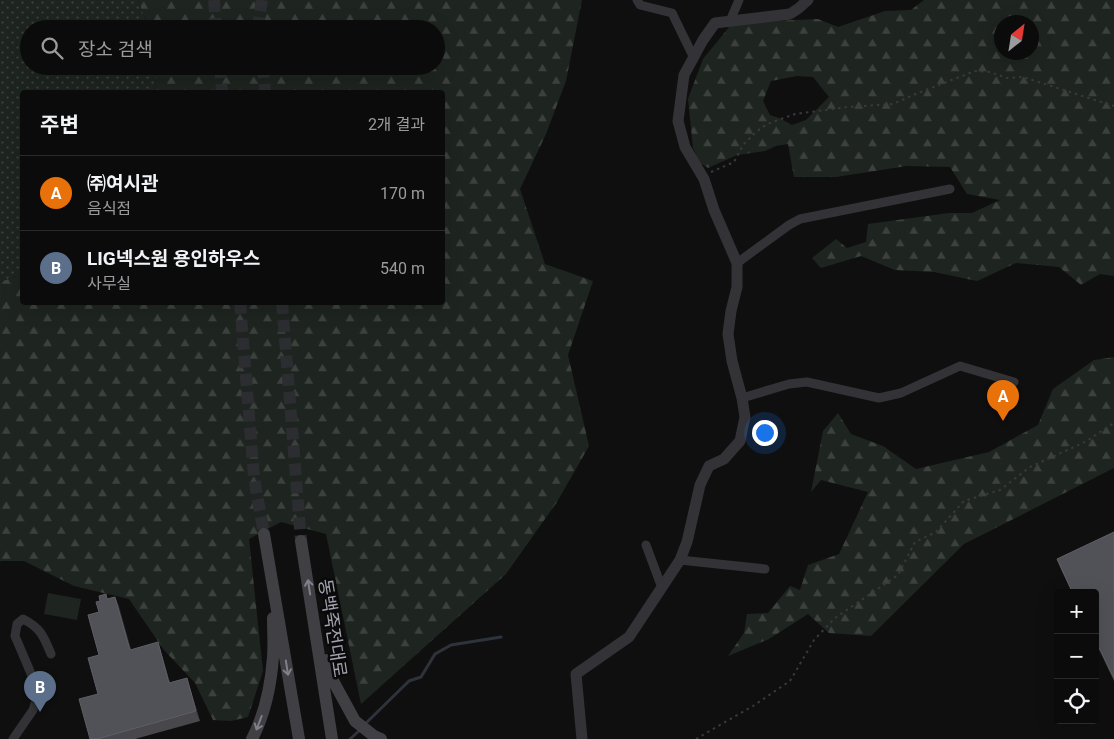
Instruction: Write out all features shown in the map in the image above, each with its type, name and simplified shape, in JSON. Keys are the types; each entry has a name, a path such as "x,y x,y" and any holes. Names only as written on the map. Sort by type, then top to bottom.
{"main road":[{"path":"264,534 299,739"},
{"name":"동백죽전대로","path":"302,541 332,739"},
{"path":"252,739 259,726 270,686 274,656 274,588"},
{"path":"313,613 332,677 355,721 378,738"}],"street":[{"path":"637,0 640,4 672,13 693,56"},
{"path":"730,21 739,0"},
{"path":"582,739 576,674 629,637 662,588 680,560 687,542 700,485 709,466 724,459 740,441 745,417 732,362 728,334 737,287 737,263 714,210 702,176 685,147 678,121 684,76 693,56 716,23 790,14 808,0"},
{"path":"737,263 800,219 950,189"},
{"path":"742,398 789,384 807,382 879,398 901,392 960,366 1014,382"},
{"path":"646,545 662,588"},
{"path":"680,560 764,569"},
{"path":"12,739 33,710 37,697 35,683 15,636 17,624 23,619 32,624 43,634 51,654"}],"path":[{"path":"702,176 734,162 743,145 767,124 804,113 848,107 894,104 976,71 990,72 1007,78 1023,77 1114,106"},
{"path":"696,739 753,706 790,681 814,640 829,623 898,575 915,542 936,532 964,502 1000,490 1030,467 1085,442 1114,423"}],"green space":[{"path":"0,0 138,0 146,20 20,20 20,75 158,75 154,90 20,90 20,275 0,282"},
{"path":"138,0 582,0 566,81 546,134 520,189 545,264 593,281 568,355 589,446 557,502 506,574 361,704 326,534 281,522 249,539 263,671 248,717 231,721 213,720 195,683 164,650 129,599 74,586 24,561 0,562 0,282 20,275 20,305 445,305 445,90 154,90 158,75 445,75 445,20 146,20"},
{"path":"924,0 1114,0 1114,276 1100,274 1081,285 1059,267 1016,263 977,281 934,272 895,270 861,256 821,268 812,258 836,239 847,248 866,242 868,224 949,213 972,213 1000,200 967,194 950,167 907,166 836,177 794,177 788,144 776,146 765,151 737,155 708,168 700,163 693,148 688,99 703,59 730,26 753,22 818,19 838,27 885,11 911,10","holes":["797,76 813,77 829,97 806,120 792,125 770,115 763,101 771,81"]},
{"path":"1114,357 1114,468 964,544 871,636 829,633 808,614 769,639 728,656 744,633 747,614 768,613 790,586 800,590 808,565 839,554 868,492 821,480 811,492 823,431 838,413 851,434 883,446 916,469 989,452 1038,425 1053,389 1094,360"},
{"path":"48,593 81,599 77,620 44,614"}],"building":[{"path":"1114,532 1114,678 1099,647 1099,589 1071,589 1057,559"},
{"path":"106,594 107,599 115,597 130,650 158,642 169,683 187,678 196,711 97,739 90,739 79,699 98,694 88,658 99,655 88,615 99,612 96,602 100,601 99,596"}],"waterway":[{"path":"364,725 409,681 421,677 435,654 451,645 501,637"},
{"path":"350,739 360,730"}],"tunnel":[{"path":"214,0 215,20"},
{"path":"259,20 262,0"},
{"path":"221,75 222,90"},
{"path":"264,75 265,90"},
{"path":"240,305 254,478 264,534"},
{"path":"282,305 301,541"}],"place":[{"name":"㈜여시관","path":"1003,421"},
{"name":"LIG넥스원 용인하우스","path":"40,712"}]}
